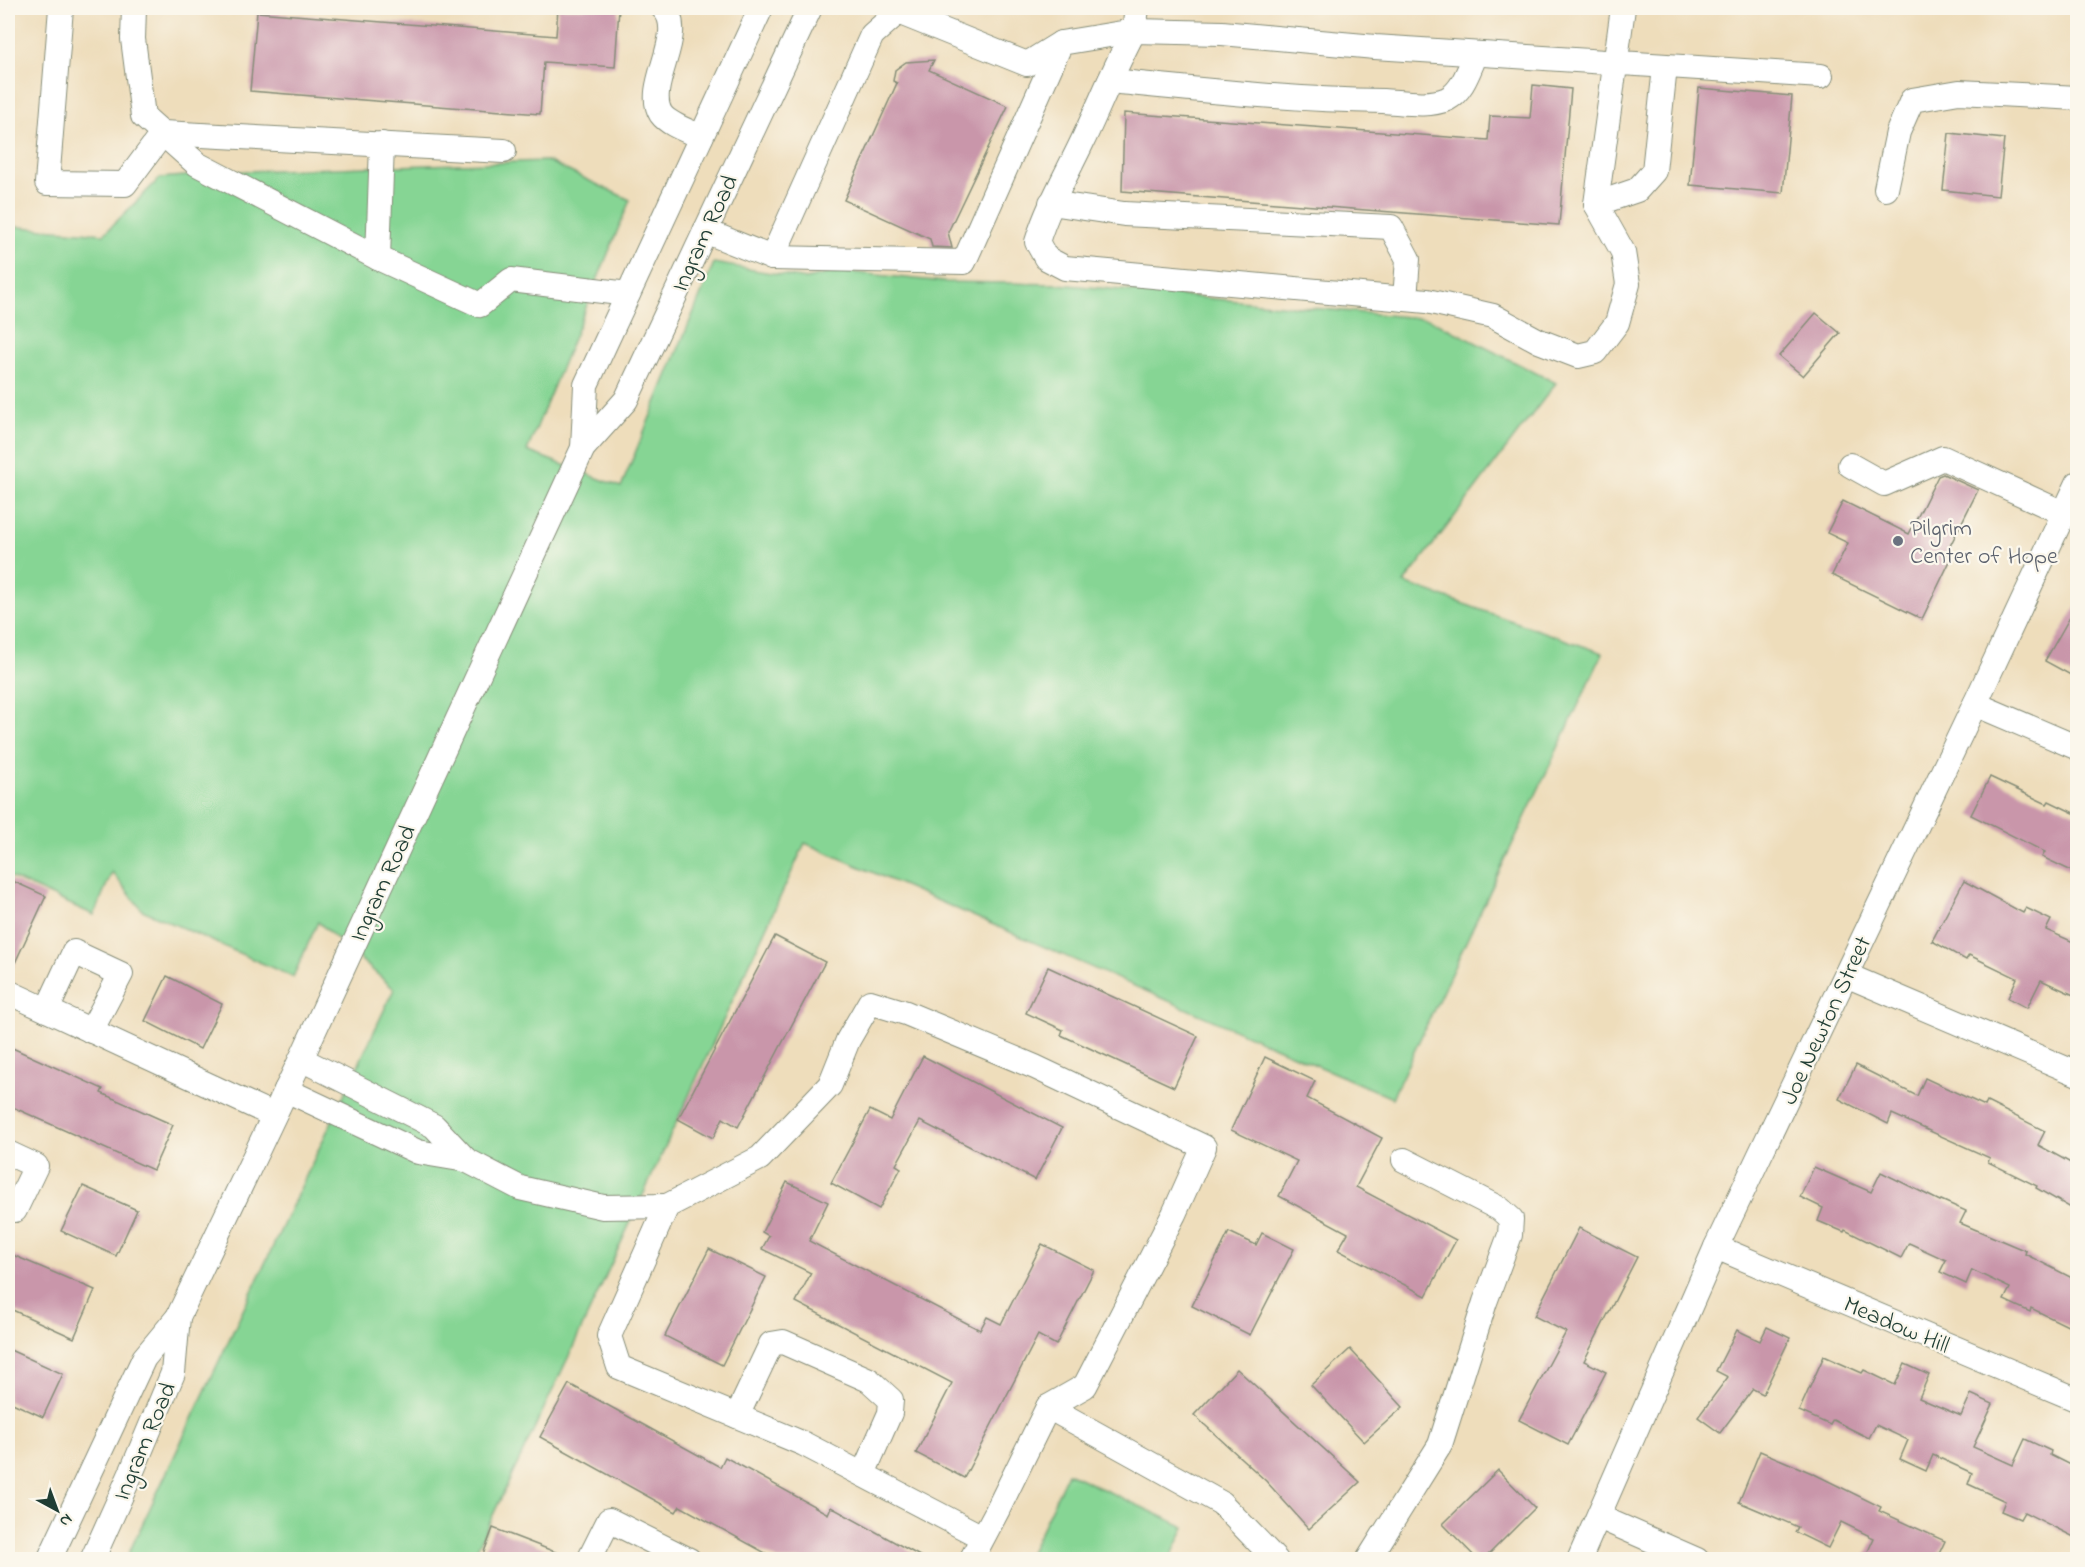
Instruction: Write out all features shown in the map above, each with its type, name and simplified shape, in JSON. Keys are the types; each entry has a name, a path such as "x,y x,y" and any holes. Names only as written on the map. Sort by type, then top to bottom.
{"street":[{"path":"61,8 47,183 125,184 163,133"},
{"path":"134,8 133,39 143,116 197,164 378,258 480,305 511,280 628,294"},
{"path":"663,8 667,10 673,27 657,97 661,113 676,125 701,137"},
{"name":"Ingram Road","path":"583,448 586,385 761,8"},
{"name":"Ingram Road","path":"49,1560 144,1358 178,1317 301,1059 583,448 626,400 810,8"},
{"path":"1136,19 1110,81 1045,215 1037,242 1046,258 1065,268 1427,302 1493,316 1539,341 1578,356 1595,352 1617,323 1628,284 1623,252 1596,204 1623,8"},
{"path":"772,258 872,35 898,12 1027,64 1061,43 1136,19 1222,33 1615,64 1821,76"},
{"path":"705,231 772,258 964,262 1061,43"},
{"path":"1110,81 1274,97 1433,102 1449,98 1462,85 1476,54"},
{"path":"1596,204 1636,190 1654,171 1665,67"},
{"path":"1886,189 1898,132 1912,100 1959,92 2078,98"},
{"path":"163,133 504,151"},
{"path":"378,258 381,144"},
{"path":"1051,202 1124,214 1391,227 1408,259 1405,299"},
{"path":"1850,465 1884,484 1943,458 2063,513"},
{"name":"Joe Newton Street","path":"1579,1560 1716,1247 2078,483"},
{"path":"1975,704 2078,748"},
{"path":"46,1010 74,952 121,974 91,1031"},
{"path":"1846,975 2078,1074"},
{"path":"8,992 219,1092 273,1115"},
{"path":"286,1090 418,1152 466,1160 520,1188 603,1207 667,1206 760,1158 830,1085 848,1040 870,1002 906,1013 1024,1062 1204,1148 1174,1214 1085,1386 1048,1407 970,1560"},
{"path":"301,1059 434,1126 466,1160"},
{"path":"8,1153 36,1166 15,1210 8,1207"},
{"path":"1368,1560 1440,1445 1485,1302 1510,1235 1510,1219 1500,1209 1404,1160"},
{"path":"667,1206 609,1336 619,1366 804,1444 982,1537"},
{"name":"Meadow Hill","path":"1716,1247 2078,1400"},
{"name":"Ingram Road","path":"92,1560 173,1373 178,1317"},
{"path":"737,1416 771,1344 783,1342 814,1358 869,1380 891,1400 890,1413 863,1474"},
{"path":"1048,1407 1221,1503 1276,1560"},
{"path":"1599,1517 1697,1560"},
{"path":"589,1560 609,1520 689,1560"}],"green space":[{"path":"547,161 630,200 527,451 621,487 714,263 806,279 839,271 944,282 1057,284 1429,319 1556,383 1404,583 1603,653 1392,1098 805,843 568,1358 472,1559 126,1559 394,989 318,922 293,977 142,910 112,872 94,915 8,876 8,226 104,234 160,178 247,171"},
{"path":"1068,1473 1185,1527 1170,1559 1027,1559"}],"building":[{"path":"558,8 619,8 615,67 544,62 540,114 250,91 257,12 556,36"},
{"path":"934,60 929,70 1008,106 948,232 952,248 932,247 930,239 844,200 897,83 893,81 895,70 906,62"},
{"path":"1533,85 1571,89 1559,225 1122,191 1124,113 1488,140 1490,116 1530,118"},
{"path":"1699,88 1792,96 1783,193 1690,185"},
{"path":"1949,133 2004,139 1998,196 1943,190"},
{"path":"1816,313 1840,333 1803,376 1779,356"},
{"name":"Pilgrim Center of Hope","path":"1943,474 1978,490 1944,558 1950,561 1922,619 1832,575 1848,543 1827,533 1843,501 1909,534 1938,476"},
{"path":"2078,603 2078,679 2045,661"},
{"path":"1990,777 2047,804 2049,801 2078,815 2078,874 2042,857 2045,852 1971,815"},
{"path":"8,879 46,896 8,978"},
{"path":"1964,881 2023,913 2026,908 2051,920 2046,930 2078,944 2078,997 2041,980 2027,1008 2008,998 2017,978 1969,955 1966,960 1932,941"},
{"path":"775,936 825,962 738,1127 723,1118 713,1138 678,1119"},
{"path":"1048,967 1198,1036 1174,1087 1061,1035 1063,1030 1026,1013"},
{"path":"167,976 222,1004 200,1049 145,1021"},
{"path":"8,1046 103,1089 101,1093 173,1125 153,1170 8,1105"},
{"path":"923,1056 1062,1128 1035,1180 920,1121 896,1165 901,1168 879,1209 831,1183 870,1110 890,1120"},
{"path":"1265,1057 1315,1081 1307,1098 1382,1138 1356,1187 1456,1240 1426,1296 1338,1250 1348,1233 1279,1196 1297,1161 1231,1130"},
{"path":"1856,1065 1917,1096 1925,1078 1985,1106 1987,1102 2045,1131 2038,1145 2078,1167 2078,1212 2036,1188 2037,1186 1988,1162 1990,1158 1892,1114 1888,1124 1839,1099"},
{"path":"1814,1167 1871,1192 1881,1172 1966,1211 1960,1223 2026,1251 2025,1254 2078,1281 2078,1331 2031,1308 2030,1312 2004,1300 2010,1288 1972,1270 1966,1284 1940,1272 1946,1260 1909,1243 1901,1258 1845,1230 1844,1232 1818,1221 1823,1208 1800,1197"},
{"path":"787,1182 828,1202 809,1241 980,1330 987,1317 1001,1324 1042,1244 1094,1270 1056,1345 1038,1335 964,1478 916,1453 952,1383 796,1302 811,1273 762,1249 769,1236 762,1232"},
{"path":"83,1186 137,1210 116,1256 61,1231"},
{"path":"1579,1228 1637,1257 1584,1361 1606,1372 1568,1445 1519,1420 1566,1332 1534,1316"},
{"path":"1229,1232 1256,1245 1262,1233 1294,1249 1250,1335 1192,1306"},
{"path":"709,1249 766,1277 722,1365 665,1336"},
{"path":"8,1253 95,1290 74,1338 8,1308"},
{"path":"1767,1327 1790,1338 1763,1394 1753,1389 1720,1433 1698,1417 1728,1377 1716,1371 1737,1330 1760,1341"},
{"path":"8,1349 63,1374 43,1417 8,1401"},
{"path":"1350,1349 1403,1407 1364,1442 1311,1385"},
{"path":"1824,1356 1862,1373 1864,1370 1895,1385 1905,1364 1929,1375 1919,1398 1961,1416 1971,1394 1993,1404 1973,1447 2013,1465 2025,1439 2051,1451 2050,1455 2078,1469 2078,1539 2024,1512 2020,1519 2001,1511 2005,1501 1968,1484 1972,1473 1933,1455 1926,1471 1900,1459 1908,1440 1876,1425 1869,1438 1833,1420 1830,1425 1799,1411"},
{"path":"1237,1369 1360,1482 1309,1529 1266,1481 1194,1415"},
{"path":"569,1384 720,1467 725,1457 828,1514 831,1507 927,1560 778,1560 680,1506 676,1512 540,1437"},
{"path":"1760,1451 1814,1474 1881,1507 1879,1511 1945,1541 1936,1560 1864,1560 1874,1538 1841,1522 1828,1548 1795,1532 1798,1527 1739,1502"},
{"path":"1498,1470 1535,1508 1483,1560 1478,1560 1443,1524"},
{"path":"493,1528 571,1558 571,1560 481,1560"}],"place":[{"name":"Pilgrim Center of Hope","path":"1898,541"}]}
